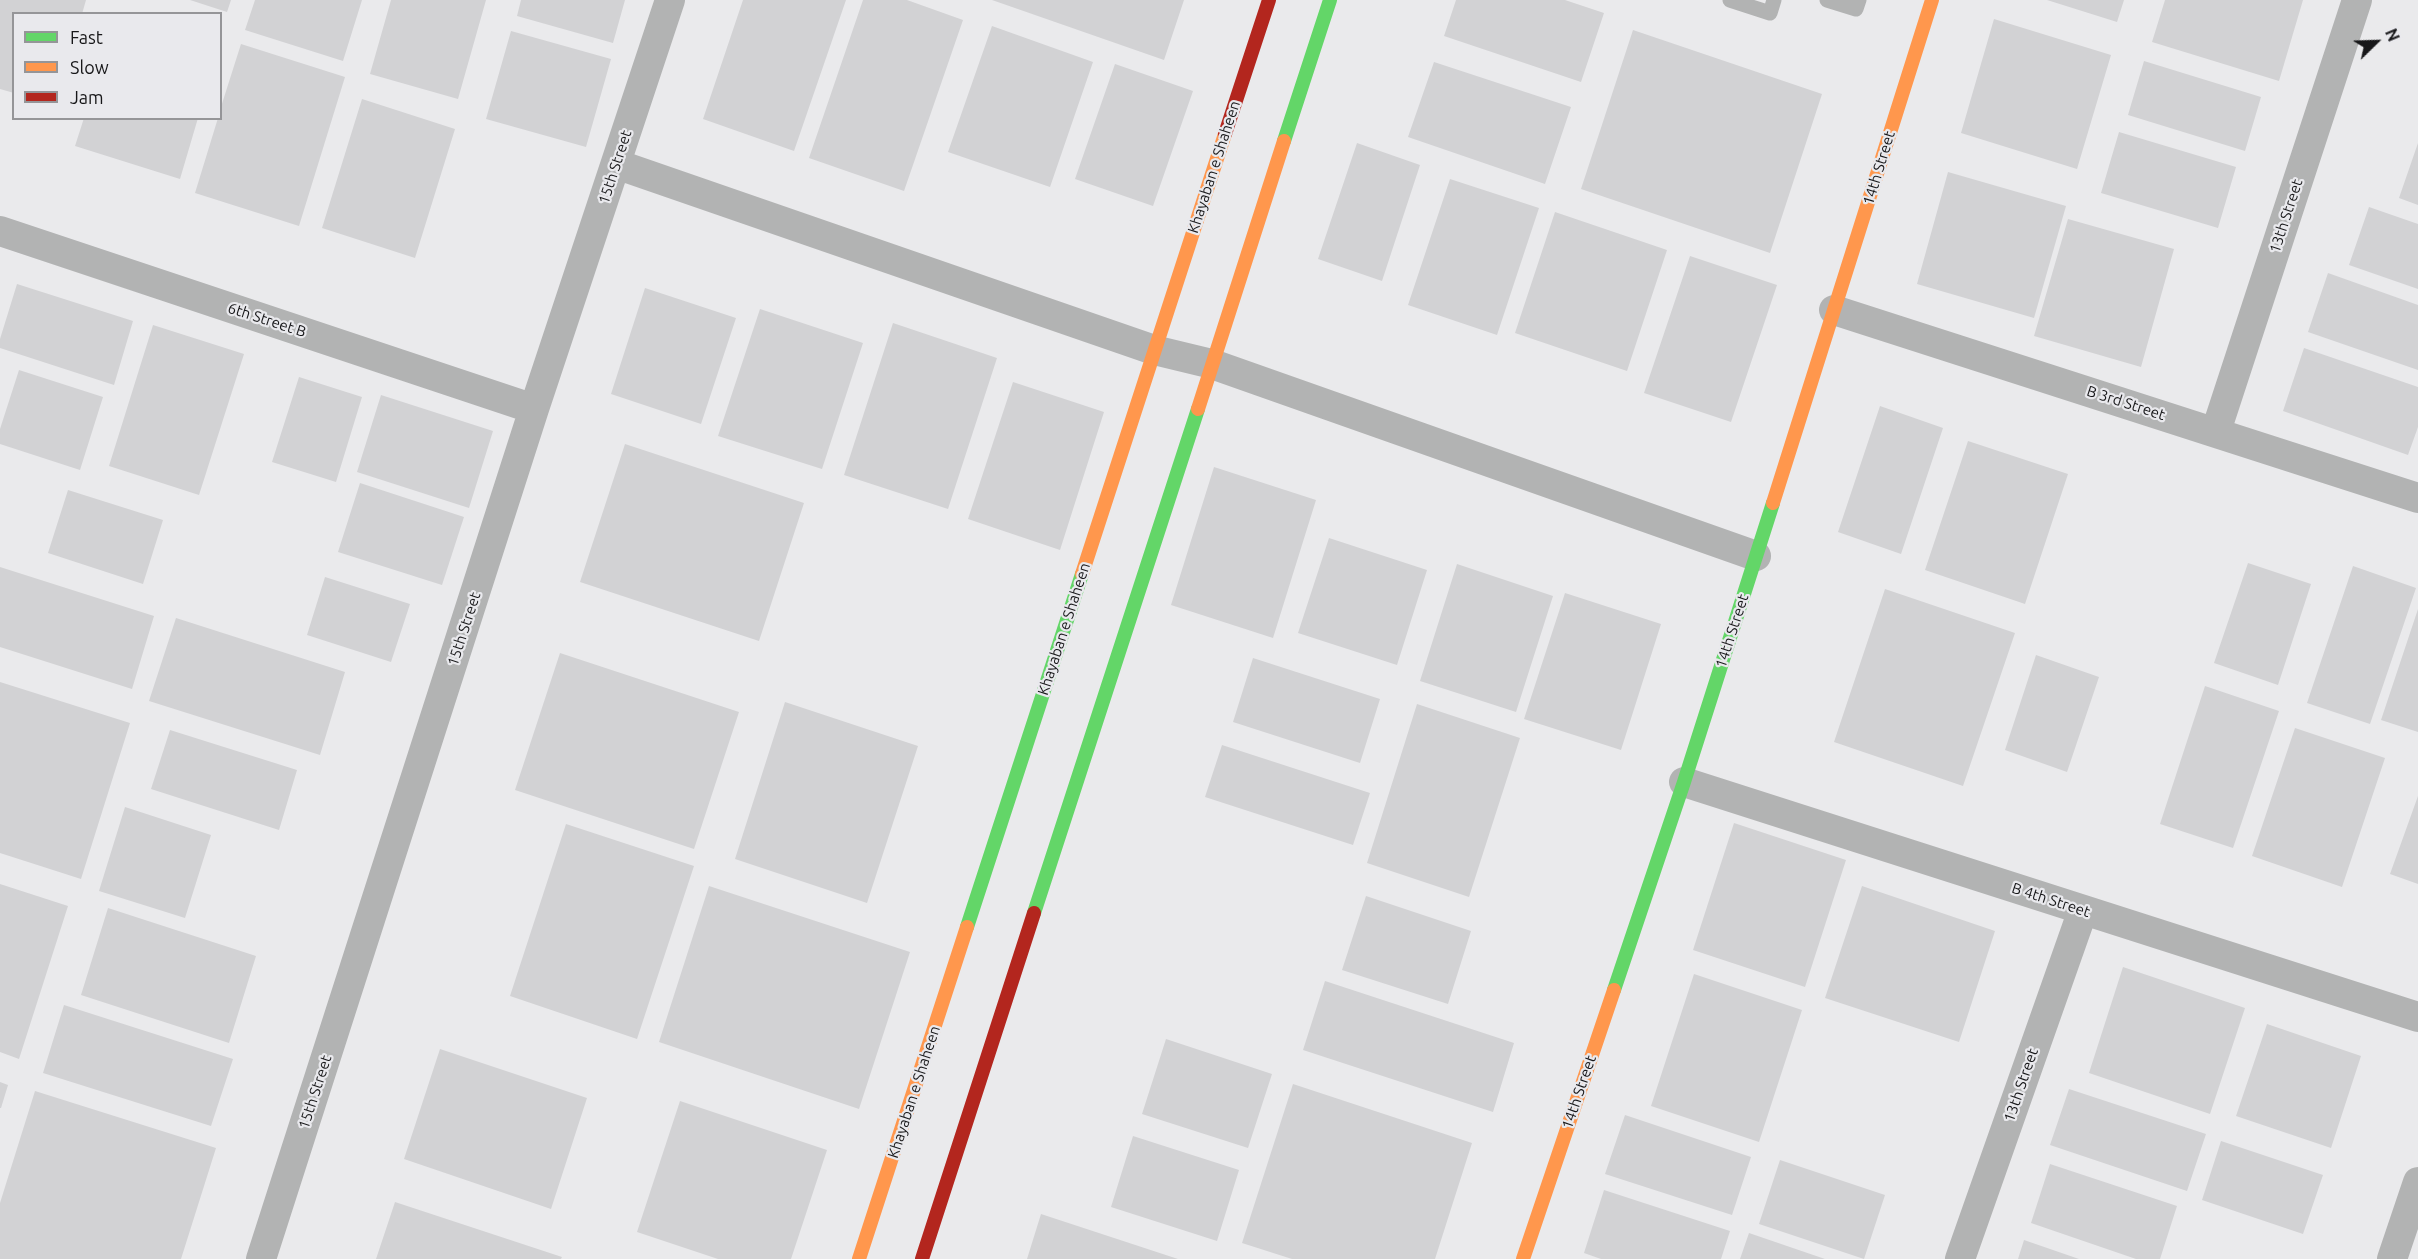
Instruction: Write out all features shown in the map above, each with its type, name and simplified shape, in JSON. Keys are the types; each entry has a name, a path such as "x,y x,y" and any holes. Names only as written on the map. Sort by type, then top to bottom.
{"main road":[{"name":"Khayaban e Shaheen","path":"859,1259 1269,0"},
{"path":"922,1259 1330,0"},
{"name":"14th Street","path":"1523,1259 1684,782 1932,0"}],"street":[{"name":"15th Street","path":"261,1259 534,409 670,0"},
{"name":"13th Street","path":"2216,431 2357,0"},
{"path":"616,164 1154,350 1212,364 1756,556"},
{"name":"6th Street B","path":"0,231 534,409"},
{"name":"B 3rd Street","path":"1834,310 2216,431 2418,498"},
{"name":"B 4th Street","path":"1684,782 2418,1017"},
{"name":"13th Street","path":"1960,1259 2083,910"},
{"path":"2392,1259 2418,1182"}],"lane":[{"path":"1730,0 1770,14 1774,0"},
{"path":"1827,0 1856,9 1859,0"}],"building":[{"path":"0,0 86,0 83,12 12,12 12,92 0,89"},
{"path":"190,0 231,0 227,12"},
{"path":"255,0 362,0 343,61 245,30"},
{"path":"391,0 486,0 458,99 370,74"},
{"path":"521,0 625,0 613,43 517,16"},
{"path":"743,0 846,0 794,151 703,119"},
{"path":"863,0 907,0 963,20 904,191 809,158"},
{"path":"992,0 1184,0 1164,60"},
{"path":"1456,0 1565,0 1604,13 1581,82 1444,36"},
{"path":"2047,0 2124,0 2117,22"},
{"path":"2165,0 2303,0 2279,81 2152,42"},
{"path":"1994,19 2111,55 2077,169 1961,133"},
{"path":"992,26 1093,62 1050,187 948,152"},
{"path":"1633,30 1822,94 1770,253 1581,189"},
{"path":"511,31 611,59 586,147 486,119"},
{"path":"241,44 345,77 299,226 195,193 217,120 222,120 222,104"},
{"path":"2144,61 2261,97 2245,151 2128,115"},
{"path":"1434,62 1571,107 1545,184 1408,137"},
{"path":"1115,64 1193,91 1153,206 1075,179"},
{"path":"362,99 455,129 415,258 322,228"},
{"path":"83,120 197,120 180,179 75,146"},
{"path":"2119,132 2236,167 2218,228 2101,193"},
{"path":"1357,143 1420,165 1382,281 1318,259"},
{"path":"2418,143 2418,205 2399,198"},
{"path":"1948,172 2066,206 2034,318 1917,284"},
{"path":"1450,179 1539,208 1497,335 1408,305"},
{"path":"2369,207 2418,224 2418,289 2349,265"},
{"path":"1555,212 1667,250 1627,371 1515,333"},
{"path":"2068,219 2174,249 2141,367 2034,336"},
{"path":"1690,256 1777,285 1731,422 1644,393"},
{"path":"2328,273 2418,305 2418,370 2308,332"},
{"path":"17,284 133,321 114,385 0,348 0,339"},
{"path":"645,288 736,318 701,424 611,394"},
{"path":"760,309 863,343 822,469 718,436"},
{"path":"893,323 997,358 948,509 844,475"},
{"path":"153,325 244,354 199,495 109,466"},
{"path":"2304,348 2418,387 2418,427 2408,455 2283,411"},
{"path":"19,370 103,397 80,470 0,444 0,429"},
{"path":"299,377 362,397 336,482 272,462"},
{"path":"1013,382 1104,412 1060,550 968,519"},
{"path":"381,395 493,431 469,508 357,472"},
{"path":"1880,406 1943,428 1901,554 1838,532"},
{"path":"1968,441 2068,474 2025,604 1925,570"},
{"path":"625,444 804,503 759,641 580,582"},
{"path":"1214,467 1316,500 1273,638 1171,605"},
{"path":"360,483 464,517 442,585 338,552"},
{"path":"68,490 163,520 143,584 48,553"},
{"path":"1329,538 1427,570 1397,665 1298,633"},
{"path":"2248,563 2311,584 2278,685 2214,663"},
{"path":"1457,564 1553,596 1516,712 1420,681"},
{"path":"2353,566 2416,588 2370,724 2307,703"},
{"path":"0,567 154,616 132,689 0,647"},
{"path":"325,577 410,604 391,662 307,635"},
{"path":"1885,589 2015,633 1963,786 1834,742"},
{"path":"1565,593 1661,624 1621,750 1524,719"},
{"path":"2418,609 2418,732 2381,720"},
{"path":"176,618 345,672 320,755 149,701"},
{"path":"560,653 739,712 694,849 515,790"},
{"path":"2036,655 2099,677 2067,772 2005,750"},
{"path":"1253,658 1380,699 1360,763 1233,722"},
{"path":"0,682 130,723 81,879 0,853"},
{"path":"2205,686 2279,711 2233,848 2160,824"},
{"path":"785,702 918,746 867,903 735,859"},
{"path":"1417,704 1520,738 1469,897 1367,863"},
{"path":"2295,728 2385,758 2342,887 2252,856"},
{"path":"170,730 297,770 279,830 151,789"},
{"path":"1222,745 1370,793 1353,845 1205,797"},
{"path":"2418,796 2418,884 2390,874"},
{"path":"125,807 211,835 185,918 99,891"},
{"path":"1734,823 1846,860 1805,987 1693,950"},
{"path":"566,824 694,866 637,1039 510,996"},
{"path":"0,884 68,906 19,1059 0,1052"},
{"path":"709,886 910,952 859,1109 659,1042"},
{"path":"1862,886 1995,931 1959,1042 1825,998"},
{"path":"1366,896 1471,931 1448,1004 1342,970"},
{"path":"108,908 256,956 229,1043 81,995"},
{"path":"2123,967 2245,1008 2210,1114 2089,1073"},
{"path":"1694,974 1802,1010 1759,1142 1651,1106"},
{"path":"1325,981 1514,1043 1493,1112 1303,1050"},
{"path":"64,1005 233,1059 211,1126 43,1073"},
{"path":"2267,1024 2361,1056 2331,1148 2236,1116"},
{"path":"1166,1039 1272,1074 1248,1148 1142,1114"},
{"path":"440,1049 587,1098 551,1209 404,1159"},
{"path":"0,1082 8,1085 1,1108 0,1108"},
{"path":"1293,1084 1472,1143 1435,1259 1292,1259 1242,1243"},
{"path":"2069,1089 2206,1134 2187,1191 2050,1145"},
{"path":"35,1091 216,1148 181,1259 0,1259 0,1203"},
{"path":"680,1101 827,1150 791,1259 718,1259 637,1232"},
{"path":"1625,1115 1751,1157 1732,1215 1605,1174"},
{"path":"1133,1136 1239,1170 1217,1241 1111,1207"},
{"path":"2221,1141 2323,1175 2303,1234 2202,1200"},
{"path":"1780,1160 1885,1195 1864,1259 1759,1224"},
{"path":"2050,1164 2177,1206 2160,1259 2136,1259 2031,1223"},
{"path":"1604,1190 1730,1231 1721,1259 1601,1259 1584,1253"},
{"path":"395,1202 562,1257 561,1259 376,1259"},
{"path":"1041,1214 1178,1259 1027,1259"},
{"path":"1749,1233 1825,1259 1740,1259"},
{"path":"2024,1240 2079,1259 2018,1259"}],"traffic: fast":[{"path":"1284,141 1330,0"},
{"path":"1034,913 1198,409"},
{"path":"1614,990 1684,782 1773,503"},
{"path":"967,927 1082,574"}],"traffic: slow":[{"path":"1773,503 1932,0"},
{"path":"1082,574 1225,134"},
{"path":"1198,409 1284,141"},
{"path":"859,1259 967,927"},
{"path":"1523,1259 1614,990"}],"traffic: jam":[{"path":"1225,134 1269,0"},
{"path":"922,1259 1034,913"}]}
